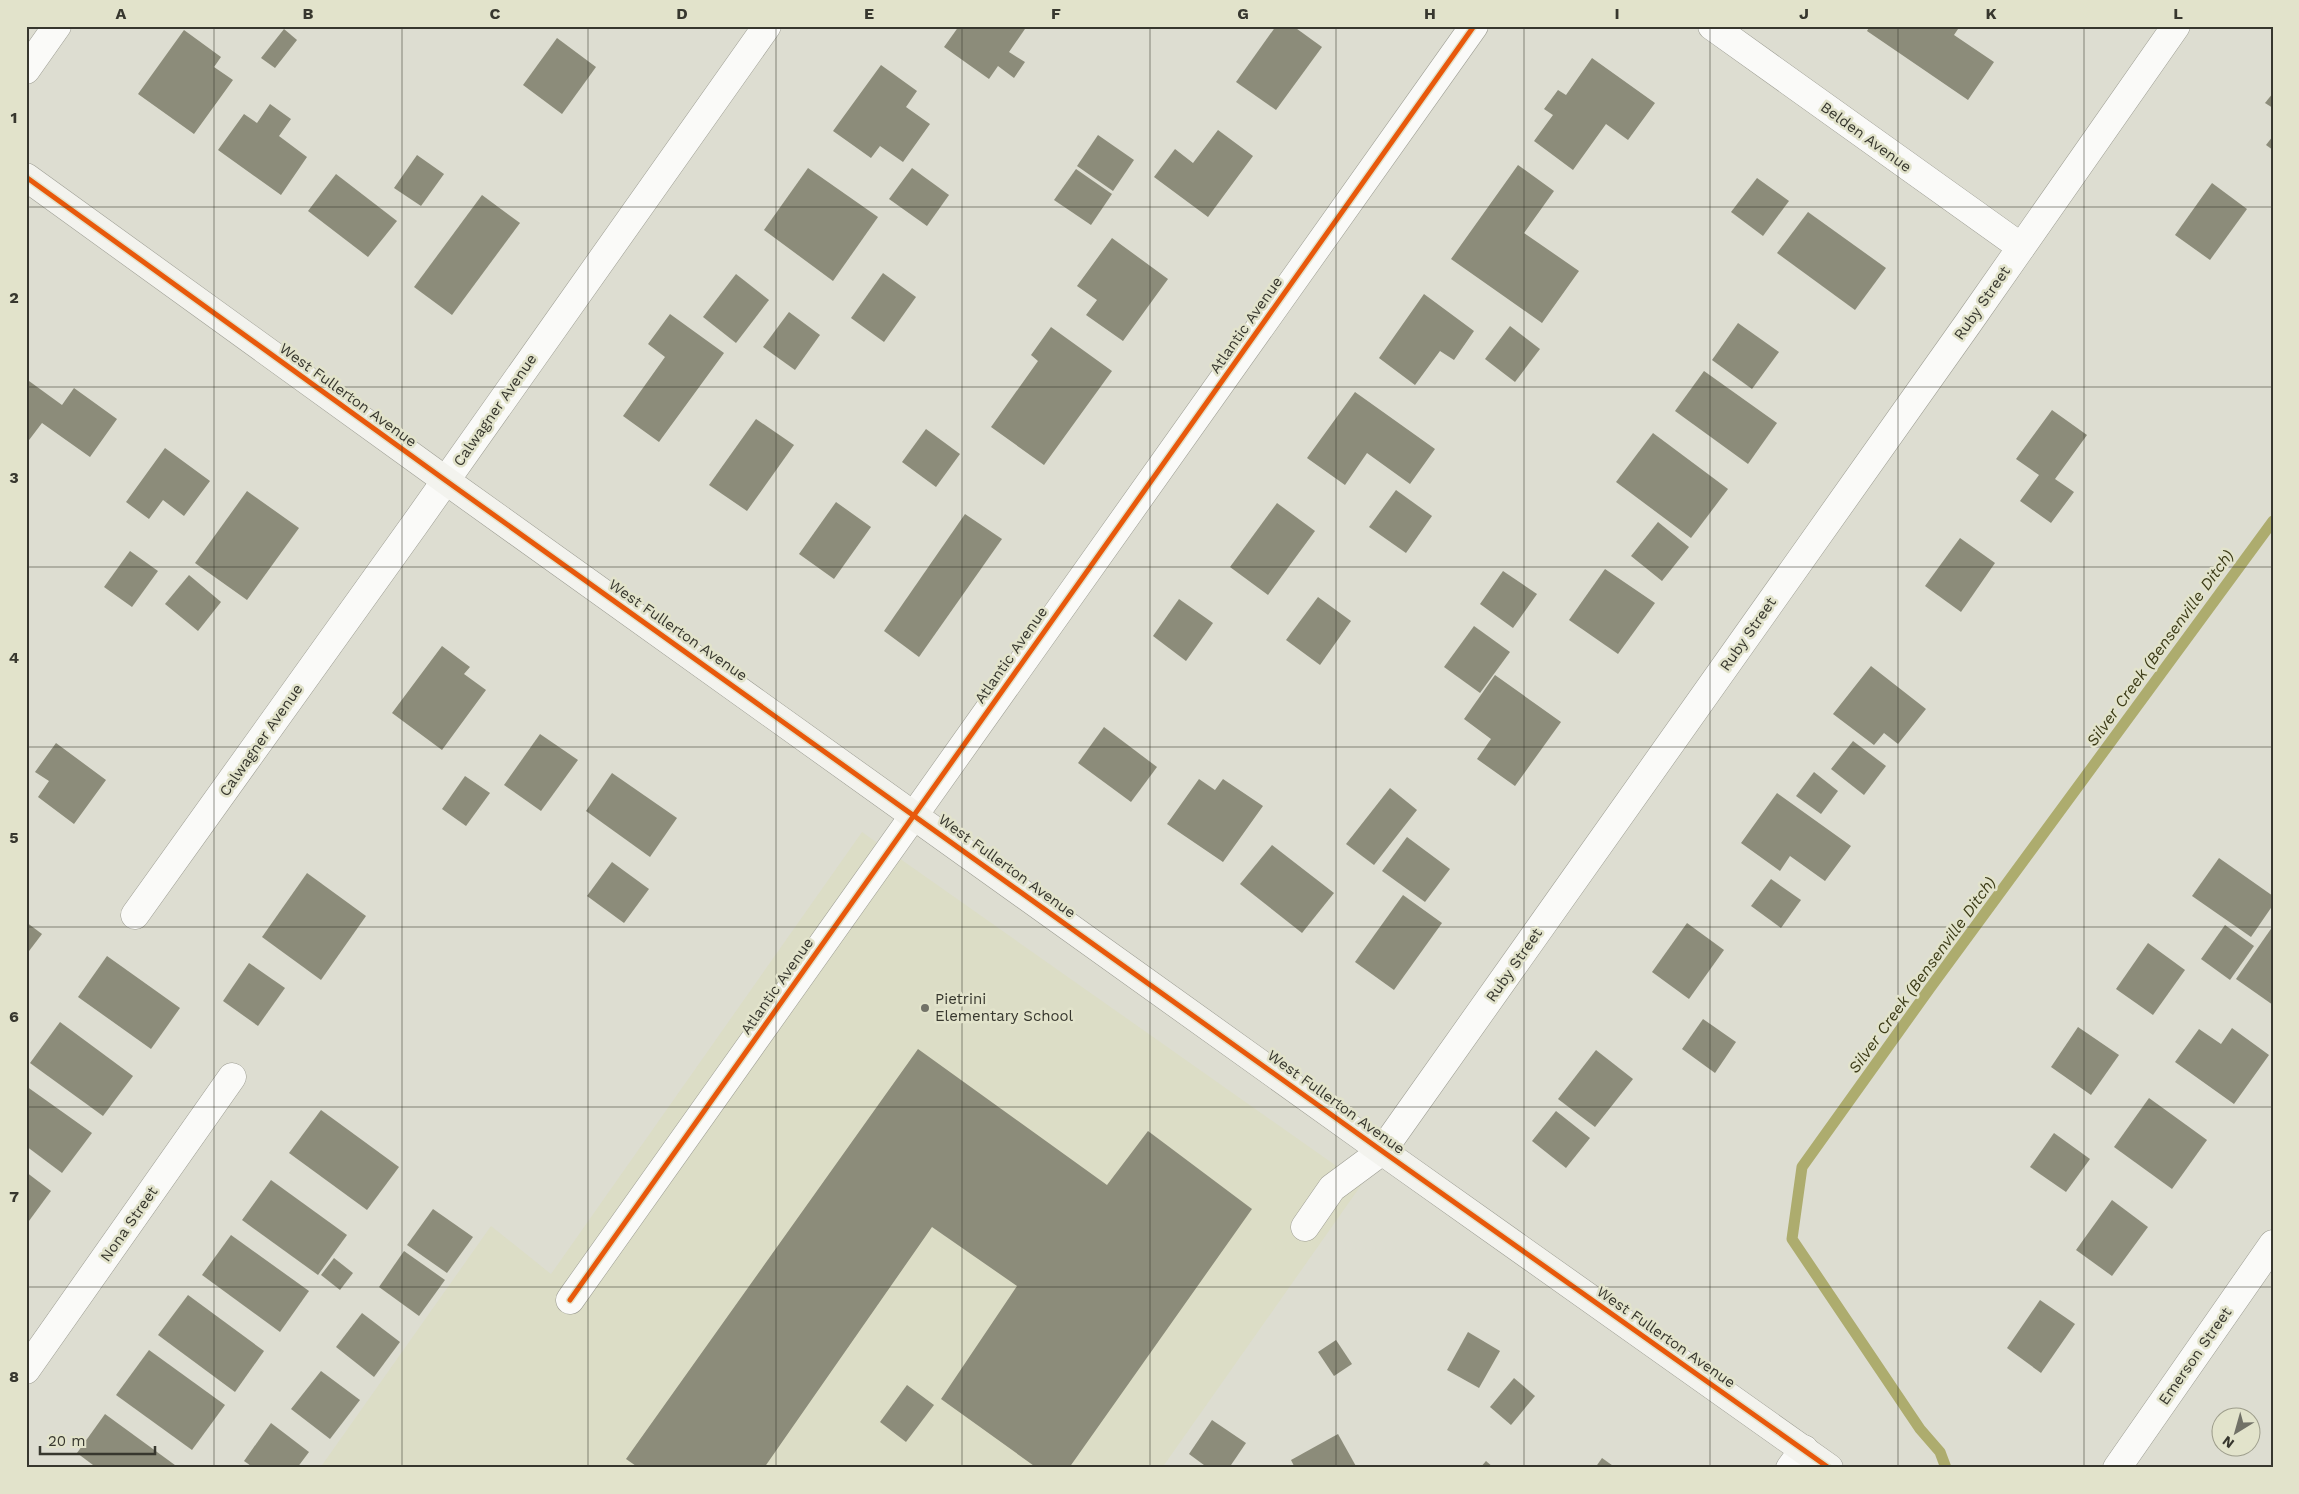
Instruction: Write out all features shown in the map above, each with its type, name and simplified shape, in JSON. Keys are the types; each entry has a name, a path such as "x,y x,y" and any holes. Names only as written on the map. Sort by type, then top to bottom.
{"street":[{"path":"26,70 57,26"},
{"name":"Calwagner Avenue","path":"135,915 767,26"},
{"name":"Atlantic Avenue","path":"570,1300 1474,26"},
{"name":"Belden Avenue","path":"1712,26 2021,247"},
{"name":"Ruby Street","path":"1305,1227 1332,1188 1382,1151 2176,26"},
{"name":"West Fullerton Avenue","path":"26,177 445,480 914,814 1382,1151 1797,1459 1829,1468"},
{"name":"Nona Street","path":"26,1370 232,1077"},
{"name":"Emerson Street","path":"2117,1468 2273,1244"}],"shaded area":[{"name":"Pietrini Elementary School","path":"862,832 1362,1184 1162,1468 320,1468 491,1226 551,1274"}],"building":[{"path":"959,26 1027,26 1009,52 1025,62 1014,78 998,66 989,79 944,47"},
{"path":"1276,26 1293,26 1322,47 1276,110 1236,82"},
{"path":"1870,26 1960,26 1954,35 1994,62 1968,100 1867,31"},
{"path":"284,29 297,40 275,68 261,58"},
{"path":"184,30 221,57 214,67 233,80 194,134 138,94"},
{"path":"557,38 596,67 562,114 523,85"},
{"path":"1592,58 1655,103 1628,140 1606,124 1573,170 1534,141 1553,115 1544,109 1558,90 1566,95"},
{"path":"881,65 917,91 906,107 930,124 903,162 880,146 871,158 833,131"},
{"path":"2273,93 2273,108 2265,103"},
{"path":"270,104 291,119 279,136 307,157 281,195 218,150 244,114 257,123"},
{"path":"1218,130 1253,156 1208,217 1154,177 1175,149 1193,163"},
{"path":"1098,135 1134,160 1113,191 1077,166"},
{"path":"2273,136 2273,150 2266,145"},
{"path":"417,155 444,174 421,206 394,188"},
{"path":"1518,165 1554,191 1524,233 1579,271 1542,323 1451,259"},
{"path":"808,168 878,217 833,281 764,230"},
{"path":"912,168 949,195 927,226 889,199"},
{"path":"1076,169 1112,194 1091,225 1054,200"},
{"path":"336,174 397,221 368,257 308,211"},
{"path":"1757,178 1789,201 1763,236 1731,212"},
{"path":"2212,183 2247,209 2210,260 2175,235"},
{"path":"482,195 520,223 452,315 414,287"},
{"path":"1808,212 1886,268 1855,310 1777,253"},
{"path":"1112,238 1168,279 1123,341 1086,315 1097,300 1077,286"},
{"path":"883,273 916,297 884,342 851,318"},
{"path":"736,274 769,300 736,343 703,317"},
{"path":"1424,294 1474,331 1454,360 1440,351 1415,385 1379,358"},
{"path":"789,312 820,335 795,370 763,347"},
{"path":"670,314 724,353 659,442 623,416 665,357 648,344"},
{"path":"1738,323 1779,352 1752,389 1712,360"},
{"path":"1510,326 1540,349 1515,382 1485,359"},
{"path":"1051,327 1112,371 1044,465 991,427 1038,361 1031,355"},
{"path":"1704,371 1777,423 1748,464 1675,411"},
{"path":"29,381 62,405 74,388 117,419 90,457 42,423 26,444 26,385"},
{"path":"1355,392 1435,449 1410,484 1367,453 1345,485 1307,458"},
{"path":"2052,410 2087,435 2055,479 2074,492 2051,523 2020,501 2039,475 2016,459"},
{"path":"756,419 794,445 747,511 709,485"},
{"path":"926,429 960,454 936,487 902,462"},
{"path":"1653,433 1728,489 1691,538 1616,482"},
{"path":"165,448 210,481 184,516 163,500 149,519 126,502"},
{"path":"1396,490 1432,516 1406,553 1369,527"},
{"path":"247,491 299,528 247,600 195,563"},
{"path":"836,502 871,527 834,579 799,554"},
{"path":"1277,503 1315,531 1268,595 1230,567"},
{"path":"965,514 1002,539 919,657 884,631"},
{"path":"1658,522 1689,547 1662,581 1631,556"},
{"path":"1960,538 1995,563 1961,612 1925,586"},
{"path":"130,551 158,571 132,607 104,587"},
{"path":"1605,569 1655,603 1618,654 1569,620"},
{"path":"1503,571 1537,594 1513,628 1480,604"},
{"path":"189,575 221,602 198,631 165,604"},
{"path":"1318,597 1351,621 1320,665 1286,640"},
{"path":"1179,599 1213,623 1186,661 1153,636"},
{"path":"1474,626 1510,652 1480,693 1444,667"},
{"path":"442,646 470,667 464,674 486,690 442,750 392,713"},
{"path":"1871,666 1926,709 1898,744 1884,733 1874,745 1833,714"},
{"path":"1495,675 1561,722 1515,786 1477,759 1491,739 1464,719"},
{"path":"1104,727 1157,767 1131,802 1078,763"},
{"path":"540,734 578,760 541,811 504,785"},
{"path":"1853,741 1886,766 1864,795 1831,769"},
{"path":"56,743 106,780 74,824 38,797 49,781 35,772"},
{"path":"1814,772 1838,791 1821,814 1796,796"},
{"path":"612,773 677,818 650,857 586,811"},
{"path":"465,776 490,793 466,826 442,809"},
{"path":"1199,779 1215,790 1223,779 1263,806 1223,862 1167,824"},
{"path":"1390,788 1417,810 1374,865 1346,844"},
{"path":"1777,793 1851,846 1825,881 1790,856 1780,871 1741,843"},
{"path":"1407,837 1450,869 1425,902 1382,871"},
{"path":"1272,845 1334,893 1302,933 1240,884"},
{"path":"2219,858 2273,896 2273,905 2251,937 2192,896"},
{"path":"612,862 649,889 624,923 587,896"},
{"path":"307,873 366,916 321,980 262,937"},
{"path":"1771,879 1801,900 1781,928 1751,906"},
{"path":"1403,895 1442,923 1394,990 1355,962"},
{"path":"26,922 42,934 26,955"},
{"path":"1687,923 1724,950 1689,999 1652,972"},
{"path":"2225,925 2254,946 2230,980 2201,959"},
{"path":"2273,926 2273,1005 2236,979"},
{"path":"2148,943 2185,970 2153,1015 2116,989"},
{"path":"107,956 180,1008 151,1049 78,997"},
{"path":"249,963 285,988 258,1026 223,1001"},
{"path":"1703,1019 1736,1042 1715,1073 1682,1049"},
{"path":"60,1022 133,1076 103,1116 30,1063"},
{"path":"2078,1027 2119,1055 2091,1095 2051,1067"},
{"path":"2232,1028 2269,1055 2234,1104 2175,1062 2199,1029 2221,1044"},
{"path":"918,1049 1107,1185 1148,1131 1252,1209 1069,1468 1037,1468 941,1399 1017,1286 932,1227 764,1468 639,1468 626,1459"},
{"path":"1596,1050 1633,1079 1595,1127 1558,1099"},
{"path":"26,1086 92,1133 62,1173 26,1146"},
{"path":"2149,1098 2207,1140 2172,1189 2114,1147"},
{"path":"321,1110 399,1167 367,1210 289,1153"},
{"path":"1556,1111 1590,1138 1566,1168 1532,1141"},
{"path":"2054,1133 2090,1159 2066,1192 2030,1167"},
{"path":"26,1172 51,1191 26,1225"},
{"path":"271,1180 347,1235 318,1275 242,1220"},
{"path":"2112,1200 2148,1227 2112,1276 2076,1250"},
{"path":"433,1209 473,1237 447,1273 407,1245"},
{"path":"231,1235 309,1291 280,1332 202,1275"},
{"path":"404,1251 445,1280 419,1316 379,1287"},
{"path":"334,1258 353,1273 340,1290 321,1275"},
{"path":"188,1295 264,1351 235,1392 158,1335"},
{"path":"2040,1300 2075,1324 2041,1373 2007,1348"},
{"path":"362,1313 400,1342 374,1377 336,1347"},
{"path":"1468,1332 1500,1351 1479,1388 1447,1370"},
{"path":"1336,1340 1352,1364 1334,1376 1318,1352"},
{"path":"149,1350 225,1405 192,1450 116,1395"},
{"path":"321,1371 360,1400 330,1439 291,1409"},
{"path":"1514,1378 1535,1396 1511,1425 1490,1407"},
{"path":"907,1385 934,1405 906,1442 880,1422"},
{"path":"105,1414 179,1468 97,1468 77,1453"},
{"path":"1212,1420 1246,1443 1229,1468 1208,1468 1189,1454"},
{"path":"271,1423 309,1452 297,1468 254,1468 244,1461"},
{"path":"1338,1434 1357,1468 1295,1468 1291,1460"},
{"path":"1602,1458 1616,1468 1595,1468"},
{"path":"1486,1461 1494,1468 1480,1468"}],"waterway":[{"name":"Silver Creek (Bensenville Ditch)","path":"1946,1468 1940,1452 1920,1429 1792,1239 1802,1167 1930,988 2273,521"}],"cycle path":[{"path":"570,1300 1474,26"},
{"path":"26,177 445,480 1382,1151 1829,1468"}],"place":[{"name":"Pietrini Elementary School","path":"925,1008"}]}
